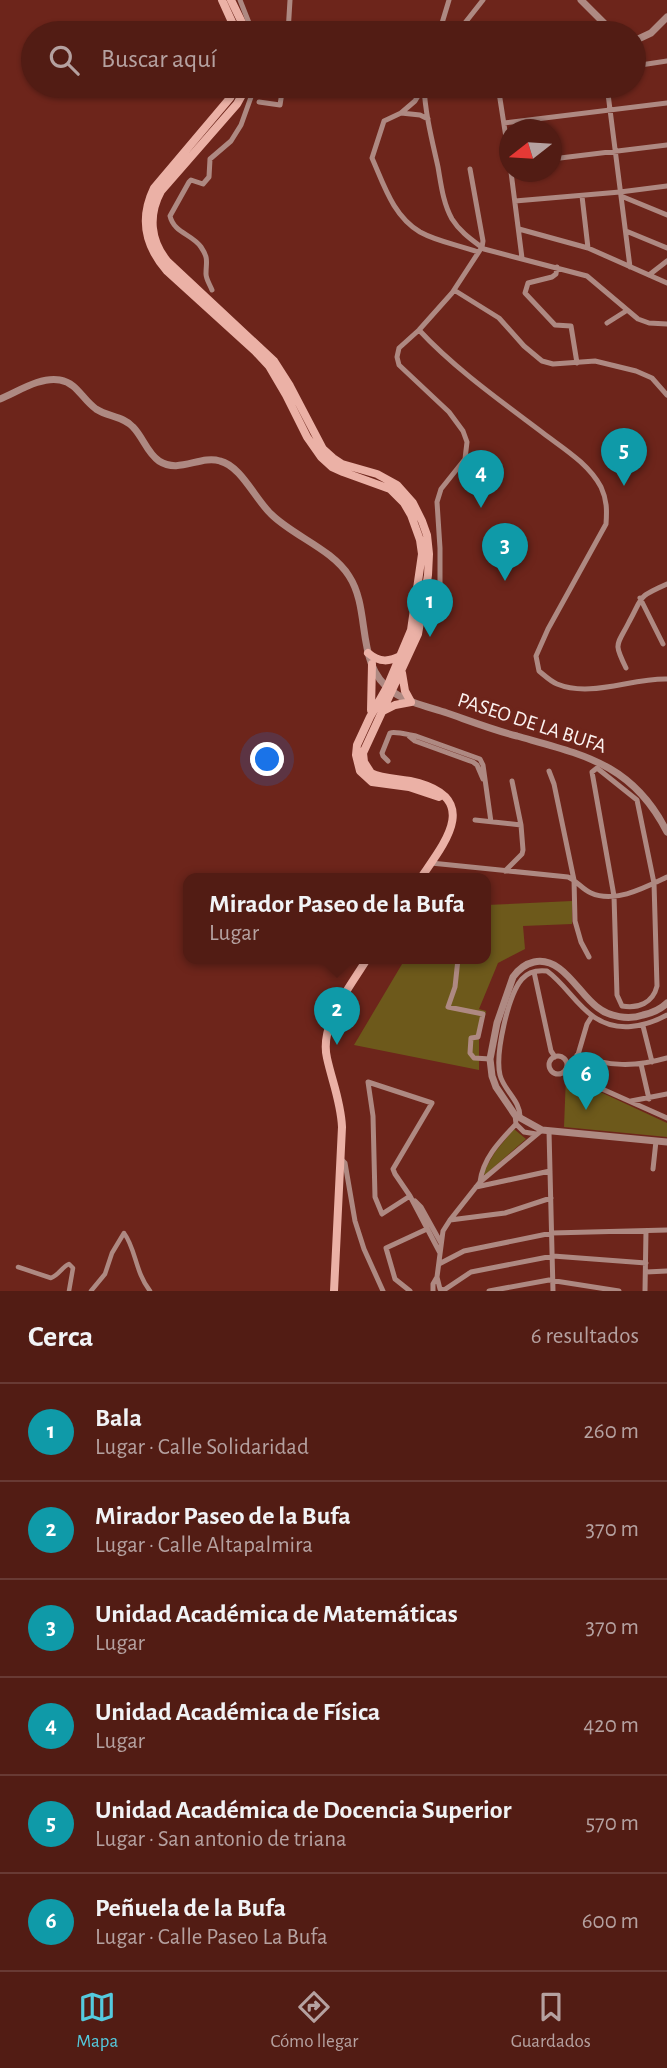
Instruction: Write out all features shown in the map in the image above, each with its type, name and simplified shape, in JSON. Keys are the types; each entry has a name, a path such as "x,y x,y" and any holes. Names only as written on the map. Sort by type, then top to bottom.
{"main road":[{"path":"222,0 232,21"},
{"path":"231,0 241,21"},
{"path":"231,98 154,188 146,211 145,229 155,256 167,271 269,366 307,437 321,457 332,467 390,489 408,508 417,530 422,554 413,620 382,713 364,748 363,758 375,775 431,787 443,794 450,803 454,816 452,826 424,873"},
{"path":"237,98 237,104 161,191 154,207 153,232 160,252 168,262 274,362 323,449 342,464 391,481 404,491 416,508 427,535 429,554 418,634 402,673 370,717 355,751 358,766 365,776 375,783 426,791 450,803"},
{"path":"368,653 381,661 394,660 402,655"},
{"path":"370,717 372,664"},
{"path":"382,713 395,705 411,702 405,691 402,673"},
{"path":"334,1291 342,1127 340,1102 325,1046 329,1023 365,964"}],"street":[{"path":"240,0 248,21"},
{"path":"289,21 290,0"},
{"path":"443,21 449,0"},
{"path":"466,21 483,0"},
{"path":"581,0 602,21"},
{"path":"646,35 667,17"},
{"path":"646,64 667,61"},
{"path":"212,290 206,274 206,256 199,244 180,231 170,216 188,181 203,184 209,177 210,159 231,141 251,100 248,98"},
{"path":"259,102 280,105 281,98"},
{"path":"417,98 401,113 384,121 372,158 392,202 407,223 421,232 587,276 626,311 642,321 667,324"},
{"path":"425,98 445,202 452,219 480,249"},
{"path":"499,98 503,119"},
{"path":"608,98 630,267"},
{"path":"537,119 667,103"},
{"path":"401,113 420,115 428,119"},
{"path":"562,158 667,145"},
{"path":"440,586 437,502 441,489 466,459 467,442 463,431 449,412 402,368 397,356 398,348 419,330 454,290 480,249 483,240 470,169"},
{"path":"512,182 522,258"},
{"path":"515,201 621,194 667,186"},
{"path":"621,194 667,215"},
{"path":"582,196 588,248"},
{"path":"519,229 588,248 667,283"},
{"path":"626,231 667,248"},
{"path":"649,275 667,261"},
{"path":"556,267 556,274 552,277 528,283 525,293 555,325 571,326 577,363"},
{"path":"454,290 499,318 524,346 542,361 553,364 595,361 636,371 652,378 667,395"},
{"path":"607,323 626,311"},
{"path":"419,330 436,348 575,456 600,485 608,505 606,524 536,656 539,670 555,684 575,688 595,689 642,680 667,679"},
{"path":"0,399 44,380 64,380 75,387 94,407 127,421 152,454 163,463 174,466 218,460 229,465 271,515 338,563 348,574 359,603 372,664 390,689"},
{"path":"626,668 618,652 617,642 640,598 667,584"},
{"path":"640,598 663,644"},
{"name":"PASEO DE LA BUFA","path":"390,689 411,702 580,754 601,763 637,789 667,832"},
{"path":"388,761 382,753 390,733 394,732 473,762 484,782 491,822"},
{"path":"597,768 637,800 654,883 655,995 642,1004 622,1006 619,1002 614,896 592,772 597,768"},
{"path":"548,771 554,784 574,880 575,921 589,957"},
{"path":"505,872 522,854 521,825 512,781"},
{"path":"475,820 521,825"},
{"path":"431,863 568,877 594,894 614,896 667,877"},
{"path":"667,1003 637,1018 609,1014 597,1007 562,970 543,961 530,963 513,977 497,1023 490,1059 496,1087 517,1119 542,1131 667,1142"},
{"path":"458,964 456,987 448,1007 483,1014 478,1037 471,1038 470,1053 474,1058 490,1059"},
{"path":"478,1185 492,1150 517,1119 519,1105 502,1081 498,1052 514,994 524,977 534,972 547,971 592,1016 615,1025 643,1026 667,1015"},
{"path":"534,972 551,1051 555,1057"},
{"path":"572,1075 587,1024 592,1016"},
{"path":"643,1026 653,1062"},
{"path":"577,1055 613,1065 641,1064 667,1058"},
{"path":"564,1072 567,1064 565,1059 555,1057 551,1061 551,1069 558,1073 572,1075 667,1118"},
{"path":"641,1064 649,1099"},
{"path":"410,1196 382,1214 375,1197 373,1116 368,1082 432,1103 393,1169 410,1196 440,1254"},
{"path":"628,1102 667,1094"},
{"path":"542,1131 550,1171 553,1291"},
{"path":"433,1291 443,1231 450,1220 478,1185 542,1131"},
{"path":"653,1169 656,1141"},
{"path":"341,1158 345,1163 355,1221 383,1291"},
{"path":"478,1185 550,1171"},
{"path":"410,1196 421,1207 441,1243"},
{"path":"450,1220 505,1213 551,1198"},
{"path":"410,1291 395,1279 386,1248 427,1229"},
{"path":"439,1264 464,1251 552,1233 667,1230"},
{"path":"645,1291 646,1231"},
{"path":"91,1291 105,1274 112,1253 124,1233 141,1278 150,1291"},
{"path":"437,1276 440,1289 444,1290 471,1272 553,1256 646,1263"},
{"path":"18,1267 51,1278 57,1276 65,1265 71,1265 73,1268 69,1291"},
{"path":"646,1272 667,1271"},
{"path":"493,1290 554,1280 586,1288 615,1291"}],"shaded area":[{"path":"572,901 572,924 523,926 525,949 498,963 479,1009 486,1011 479,1038 479,1070 354,1045 402,964 491,964 491,905"},
{"path":"566,1076 667,1123 667,1137 564,1127"},
{"path":"514,1129 526,1139 485,1175 483,1173 495,1152"}],"place":[{"name":"Unidad Académica de Docencia Superior","path":"624,486"},
{"name":"Unidad Académica de Física","path":"481,508"},
{"name":"Unidad Académica de Matemáticas","path":"505,581"},
{"name":"Bala","path":"430,637"},
{"name":"Mirador Paseo de la Bufa","path":"337,1045"},
{"name":"Peñuela de la Bufa","path":"586,1110"}]}
